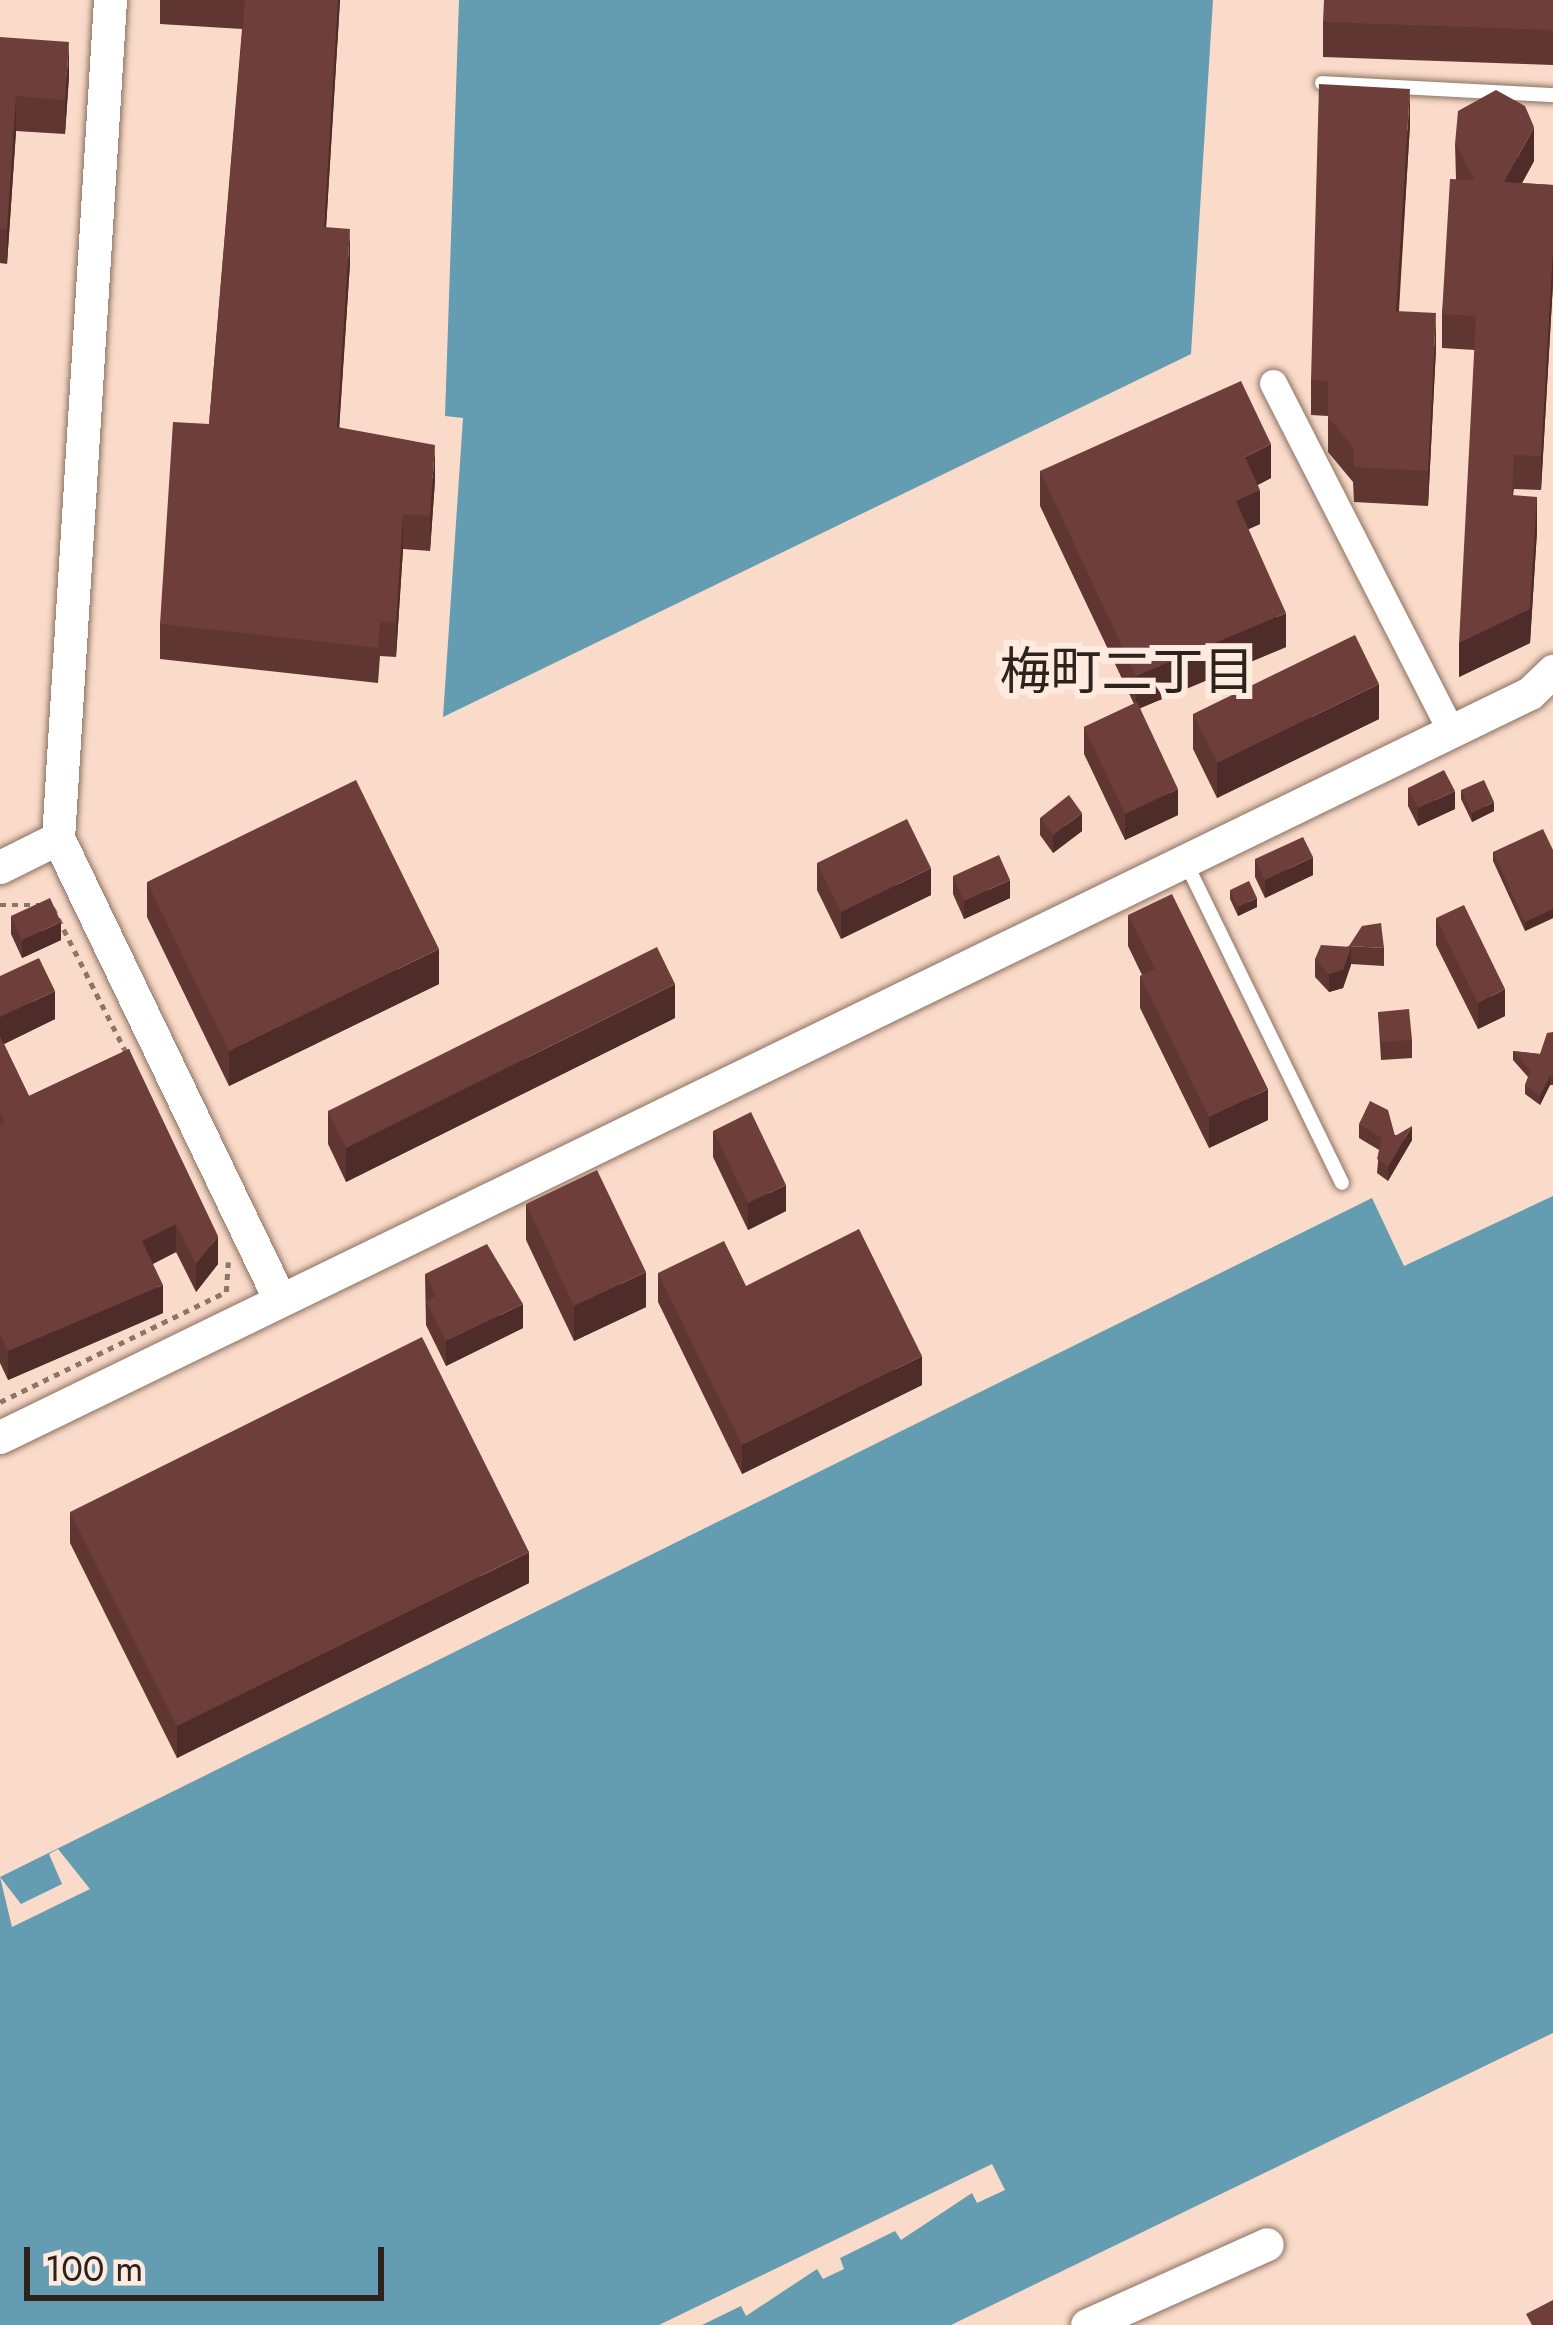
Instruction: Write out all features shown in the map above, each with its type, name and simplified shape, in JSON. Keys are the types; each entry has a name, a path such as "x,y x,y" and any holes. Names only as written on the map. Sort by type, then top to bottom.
{"street":[{"path":"110,0 58,838 280,1300"},
{"path":"1273,383 1451,731"},
{"path":"0,1437 1451,731 1553,672"},
{"path":"0,867 58,838"},
{"path":"1087,2325 1267,2244"}],"lane":[{"path":"1322,83 1553,94"},
{"path":"1184,861 1342,1183"}],"path":[{"path":"0,905 17,897 57,909 128,1056"},
{"path":"0,1402 226,1292 220,1245"}],"water":[{"path":"459,0 1213,0 1191,354 443,717 463,418 445,416"},
{"path":"1553,1196 1553,2033 951,2325 0,2325 0,1877 1372,1198 1404,1266"}],"pier":[{"path":"58,1849 90,1889 12,1927 0,1877 21,1904 62,1884 49,1854"},
{"path":"992,2164 1005,2190 977,2203 972,2193 901,2240 895,2231 840,2258 844,2269 823,2279 817,2269 746,2316 741,2306 702,2325 659,2325"}],"building":[{"path":"245,0 338,0 324,227 350,229 337,427 435,445 430,516 403,514 396,623 380,621 378,648 160,624 173,422 209,424"},
{"path":"1324,0 1553,0 1553,30 1323,22"},
{"path":"0,37 69,42 65,100 16,96 7,229 0,229"},
{"path":"1319,84 1410,89 1396,311 1436,313 1428,471 1354,467 1353,447 1328,417 1328,381 1311,380"},
{"path":"1496,90 1525,106 1534,127 1504,182 1553,185 1541,456 1514,455 1512,495 1537,497 1530,609 1459,643 1476,316 1442,314 1450,179 1475,180 1455,144 1458,111"},
{"path":"1241,381 1271,444 1245,457 1260,490 1236,501 1286,613 1136,676 1040,471"},
{"path":"1355,635 1379,684 1217,763 1193,714"},
{"path":"1137,702 1178,789 1125,814 1084,727"},
{"path":"1444,770 1455,791 1418,808 1408,788"},
{"path":"356,780 439,949 229,1051 147,882"},
{"path":"1484,780 1494,802 1472,813 1461,790"},
{"path":"1069,795 1082,813 1053,835 1040,818"},
{"path":"907,819 931,868 841,912 817,863"},
{"path":"1543,829 1553,850 1553,909 1525,922 1493,852"},
{"path":"1303,837 1313,857 1265,880 1255,859"},
{"path":"999,855 1010,880 964,901 953,876"},
{"path":"1249,881 1257,898 1238,907 1230,890"},
{"path":"1172,894 1268,1089 1209,1117 1140,976 1155,969 1128,915"},
{"path":"50,898 61,922 22,940 11,916"},
{"path":"1464,905 1505,989 1478,1003 1436,918"},
{"path":"1381,923 1384,948 1349,946 1362,926"},
{"path":"1321,945 1351,947 1343,970 1329,974 1315,959"},
{"path":"657,947 675,984 346,1148 328,1111"},
{"path":"39,958 55,991 0,1017 0,976"},
{"path":"1409,1009 1412,1040 1381,1042 1378,1012"},
{"path":"1553,1032 1553,1076 1540,1096 1525,1085 1531,1071 1513,1051 1540,1054 1547,1033"},
{"path":"0,1036 29,1096 129,1049 218,1236 196,1264 176,1224 142,1241 163,1285 8,1351 0,1334 0,1126 5,1123 0,1113"},
{"path":"1370,1101 1388,1110 1395,1136 1412,1126 1388,1167 1377,1159 1382,1138 1359,1124"},
{"path":"751,1112 786,1185 748,1203 713,1131"},
{"path":"597,1170 646,1272 574,1306 526,1204"},
{"path":"859,1229 922,1356 742,1445 658,1273 724,1241 746,1286"},
{"path":"487,1244 523,1304 446,1341 426,1301 436,1296 425,1274"},
{"path":"422,1337 529,1552 177,1726 70,1512"},
{"path":"1553,2300 1553,2325 1532,2325 1526,2314"}],"district":[{"name":"梅町二丁目","path":"1127,671"}]}
